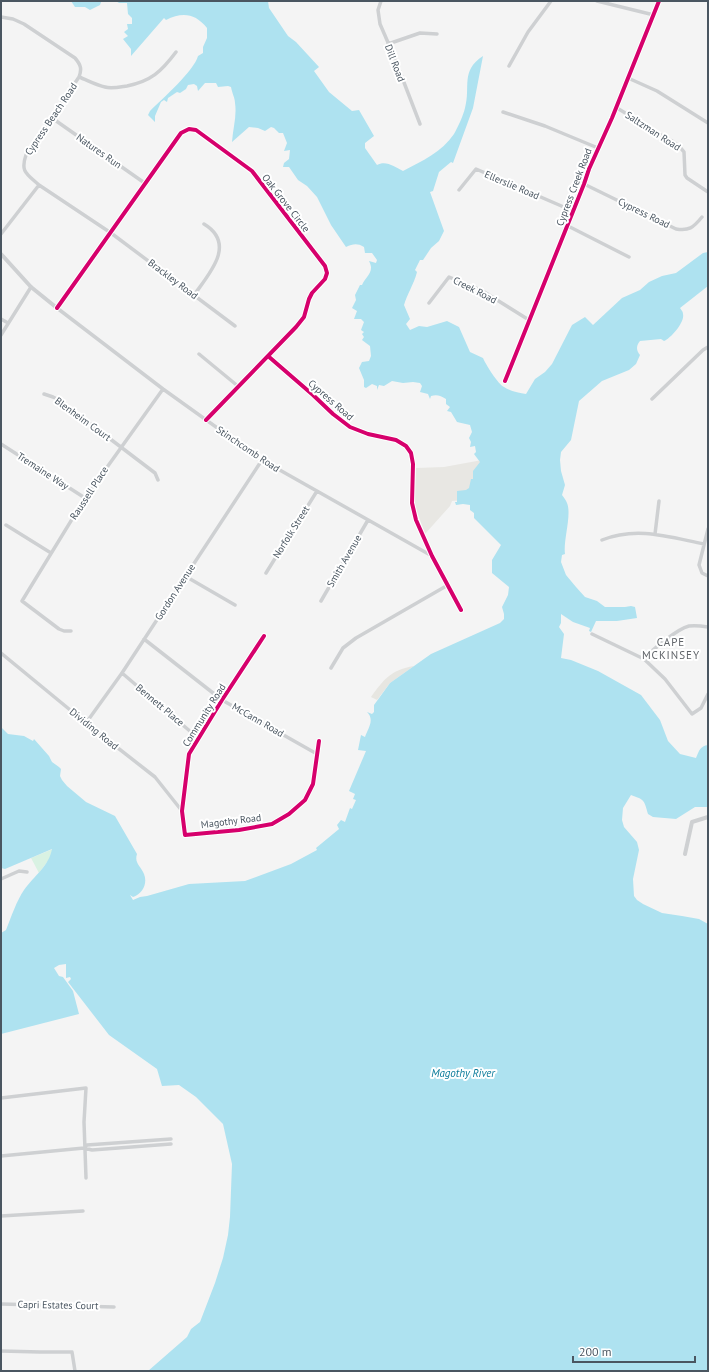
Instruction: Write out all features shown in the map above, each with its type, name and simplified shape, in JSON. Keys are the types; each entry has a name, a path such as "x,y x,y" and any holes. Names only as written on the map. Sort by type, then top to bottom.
{"street":[{"name":"Dill Road","path":"381,1 378,10 380,24 420,124"},
{"path":"509,66 528,32 551,1"},
{"path":"597,1 654,15"},
{"name":"Cypress Creek Road","path":"505,381 568,226 589,169 617,108 659,1"},
{"name":"Cypress Beach Road","path":"1,17 13,19 24,24 75,58 81,69 79,77 26,155 23,169 39,185"},
{"path":"388,44 420,33 437,34"},
{"path":"79,77 106,87 122,87 137,84 151,78 164,68 176,52"},
{"path":"628,78 657,91 708,123"},
{"name":"Saltzman Road","path":"617,108 677,144 684,152 685,175 691,181 708,192"},
{"path":"503,112 545,126 598,148"},
{"name":"Natures Run","path":"52,118 146,184"},
{"name":"Oak Grove Circle","path":"58,308 181,133 189,129 196,130 252,171 325,266 327,273 325,279 312,293 304,317 206,420"},
{"name":"Ellerslie Road","path":"459,190 476,169 573,211"},
{"name":"Cypress Road","path":"584,184 676,228 685,230 694,226 702,218"},
{"path":"1,234 39,185"},
{"name":"Brackley Road","path":"39,185 110,233 235,326"},
{"path":"194,295 216,264 218,254 219,244 216,234 204,224"},
{"path":"568,226 629,257"},
{"path":"1,254 31,287 58,308"},
{"name":"Creek Road","path":"429,303 449,277 481,290 529,320"},
{"path":"1,335 31,287"},
{"name":"Stinchcomb Road","path":"58,308 163,389 262,460 432,556"},
{"path":"1,319 8,323"},
{"path":"652,399 703,350 708,347"},
{"path":"199,354 239,387"},
{"name":"Cypress Road","path":"268,356 333,414 350,427 368,434 396,440 406,446 411,453 413,464 412,503 416,520 432,556 461,610"},
{"name":"Raussell Place","path":"71,631 59,629 22,601 85,498 163,389"},
{"name":"Blenheim Court","path":"44,394 59,400 121,446 155,473 158,480"},
{"name":"Tremaine Way","path":"1,444 85,498"},
{"name":"Gordon Avenue","path":"86,723 122,673 262,460"},
{"name":"Norfolk Street","path":"266,573 316,491"},
{"path":"655,534 659,501"},
{"name":"Smith Avenue","path":"321,601 368,520"},
{"path":"6,524 51,553"},
{"path":"708,529 699,565 702,573 708,576"},
{"path":"602,540 621,534 642,533 655,534 704,544"},
{"path":"185,576 235,605"},
{"path":"331,668 344,648 356,638 448,585"},
{"path":"644,659 654,649 682,629 692,626 708,627"},
{"path":"592,634 644,659 665,678 692,714 704,704 708,694"},
{"name":"Community Road","path":"185,834 182,811 189,754 264,636"},
{"name":"McCann Road","path":"144,639 222,700 316,754"},
{"name":"Dividing Road","path":"1,653 86,723 155,777 182,811"},
{"name":"Bennett Place","path":"122,673 198,738"},
{"name":"Magothy Road","path":"185,834 239,830 272,824 289,814 305,800 313,784 319,740"},
{"path":"686,854 692,822 708,817"},
{"path":"1,879 19,871 27,872"},
{"path":"1,1098 86,1088 84,1148 86,1178"},
{"path":"84,1148 87,1145 171,1139"},
{"path":"1,1156 84,1148 92,1150 171,1144"},
{"path":"1,1216 82,1212"},
{"name":"Capri Estates Court","path":"1,1304 114,1307"},
{"path":"1,1351 72,1352 75,1371"}],"shaded area":[{"path":"493,458 515,495 452,501 450,506 425,534 414,503 416,468 444,467"}],"green space":[{"path":"53,849 50,858 39,873 31,858"}],"sand":[{"path":"414,666 390,683 377,700 371,697 389,676 399,670"}],"water":[{"path":"71,1 111,1 101,2 100,5 90,10 85,7 75,7"},
{"name":"Magothy River","path":"116,1 268,1 269,8 288,36 296,42 319,67 314,71 329,92 352,111 359,110 374,136 365,143 365,148 377,165 384,163 403,171 438,151 454,134 465,108 471,68 483,56 473,108 453,163 451,162 439,172 433,191 430,192 444,231 439,241 431,248 423,260 420,260 415,270 417,272 416,276 404,305 410,319 406,324 410,330 419,326 427,327 447,321 459,327 470,352 483,358 501,385 509,390 526,394 535,379 545,372 552,364 572,325 585,317 593,325 622,298 640,290 649,282 662,276 676,273 703,253 708,252 708,286 680,308 683,312 683,317 677,329 664,341 661,339 640,341 637,348 640,355 636,364 629,370 602,381 579,401 571,440 561,452 561,471 565,485 562,495 566,500 569,514 565,554 562,555 561,562 566,575 585,597 597,601 605,607 635,607 637,618 617,621 596,621 591,632 589,631 590,628 573,622 561,614 561,623 559,627 564,634 561,658 571,660 598,671 641,695 660,720 668,741 680,754 696,758 701,748 708,745 708,807 695,807 676,819 653,817 648,814 643,801 631,795 623,808 622,820 624,827 637,842 639,850 633,879 634,896 637,900 662,913 699,919 708,924 708,1371 148,1371 187,1337 191,1329 200,1322 223,1258 230,1217 232,1164 223,1124 196,1097 179,1085 162,1086 157,1069 109,1035 68,982 71,979 70,977 66,978 66,964 59,965 54,968 59,976 63,977 73,991 79,1014 1,1034 1,933 6,930 21,894 48,861 52,849 5,869 1,868 1,727 8,734 24,736 33,741 34,739 49,756 52,762 61,769 60,776 67,786 86,802 115,816 137,854 136,860 143,871 145,878 145,885 139,894 133,897 130,895 133,900 189,884 245,881 291,864 317,850 316,848 339,829 337,825 341,820 345,822 350,808 352,809 356,800 353,799 355,794 349,791 366,751 358,750 361,735 365,737 371,721 367,712 372,714 374,712 374,705 390,683 431,654 500,623 504,619 502,607 508,595 509,587 492,573 492,560 501,545 474,518 474,513 470,510 470,505 456,505 455,502 457,502 457,491 466,490 469,488 471,479 473,479 473,471 480,462 474,454 476,452 475,446 470,447 471,442 469,438 472,432 470,425 457,422 451,412 447,411 450,407 446,404 446,399 435,395 431,396 430,399 428,394 420,392 422,386 420,383 403,383 392,381 384,386 379,385 377,390 377,386 372,384 366,388 364,387 364,380 359,368 362,362 369,361 371,356 370,346 362,340 364,337 362,334 364,332 361,330 364,322 361,319 354,319 357,311 352,308 356,300 355,295 360,285 362,285 369,274 371,265 369,261 376,263 377,260 372,253 365,253 364,247 362,246 355,244 346,247 331,225 317,197 307,186 298,180 289,167 283,167 284,163 289,159 290,150 284,151 287,143 283,133 279,133 271,127 265,131 258,128 249,127 232,142 235,117 235,99 231,87 218,87 216,83 205,83 198,91 197,86 194,84 188,85 186,89 180,93 177,92 168,98 167,102 164,100 161,102 155,116 155,122 148,115 150,111 184,77 198,56 203,53 203,47 207,38 207,28 198,19 188,15 172,17 166,20 164,18 131,56 131,49 123,39 128,36 124,32 128,29 127,24 132,24 132,18 128,14 127,3 119,3"}],"cycle path":[{"path":"505,381 589,169 612,118 659,1"},
{"path":"57,308 181,133 189,129 196,130 252,171 325,266 327,273 325,279 312,293 304,317 296,327 206,420"},
{"path":"268,356 333,414 350,427 368,434 396,440 406,446 411,453 413,464 412,503 416,520 432,556 461,610"},
{"path":"264,636 189,754 182,811 185,835 239,830 272,824 289,814 305,800 313,784 319,741"}],"district":[{"name":"CAPE MCKINSEY","path":"671,648"}]}
